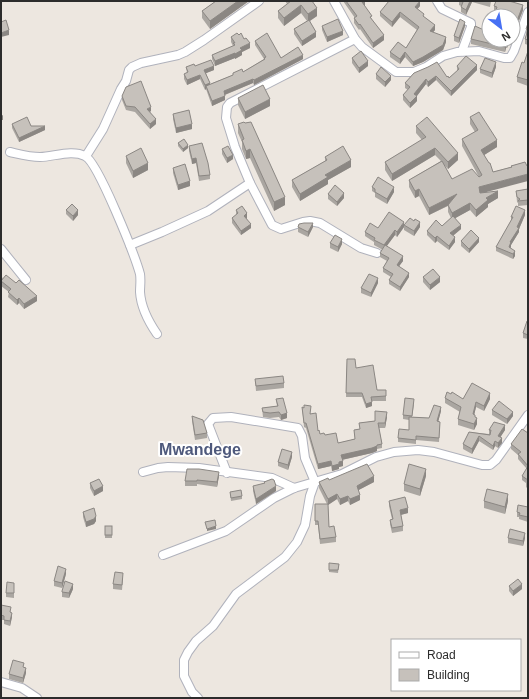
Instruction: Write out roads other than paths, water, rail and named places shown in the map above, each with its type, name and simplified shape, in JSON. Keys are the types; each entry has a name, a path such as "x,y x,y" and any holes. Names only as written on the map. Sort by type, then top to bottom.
{"street":[{"path":"86,156 103,129 126,81 129,70 132,67 141,63 178,55 185,52 259,1"},
{"path":"334,1 355,39 392,70 399,73 414,72 449,54 462,52 479,51 504,58 510,58 528,12"},
{"path":"437,1 442,9 471,24 462,52"},
{"path":"355,39 238,99 227,107 226,118 229,130 250,183 272,225 277,228 284,229 303,222 310,221 320,223 361,248 377,253"},
{"path":"10,152 38,157 77,154 86,156 93,164 109,196 130,245 141,277 141,298 144,310 149,323 157,334"},
{"path":"130,245 208,211 250,183"},
{"path":"1,249 26,280"},
{"path":"163,555 226,531 274,498 294,488 342,474 376,458 394,452 418,450 434,452 482,465 490,464 496,460 525,425 528,415"},
{"path":"198,698 192,692 184,676 184,660 188,652 196,641 213,626 236,594 285,557 297,542 305,525 310,496 315,482 305,458 302,436 298,428 231,417 213,418 208,424 227,473"},
{"path":"143,472 158,468 182,466 272,478 294,488"},
{"path":"1,682 22,688 37,698"}],"district":[{"name":"Mwandege","path":"200,449"}]}
